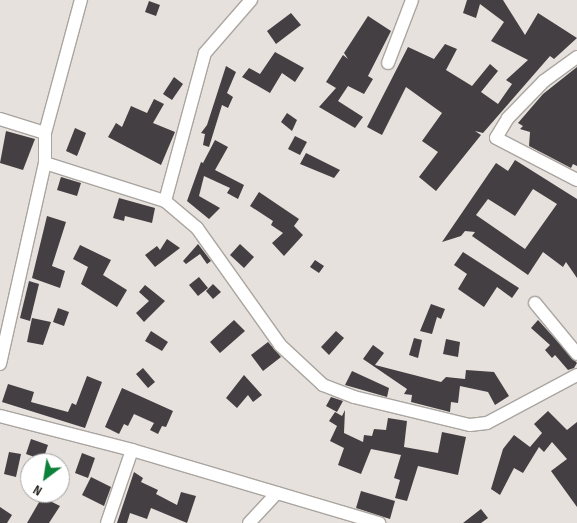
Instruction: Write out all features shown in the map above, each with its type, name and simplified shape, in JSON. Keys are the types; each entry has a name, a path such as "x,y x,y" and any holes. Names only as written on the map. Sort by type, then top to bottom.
{"street":[{"path":"0,364 45,163 45,133 81,0"},
{"path":"165,201 205,52 251,0"},
{"path":"388,63 412,0"},
{"path":"577,57 544,81 508,118 496,138 577,180"},
{"path":"0,119 45,133"},
{"path":"45,163 165,201 197,228 280,345 323,385 354,397 470,425 487,423 577,376"},
{"path":"534,303 577,354"},
{"path":"0,416 132,450 379,523"},
{"path":"107,523 132,450"},
{"path":"249,523 278,493"}],"building":[{"path":"467,0 503,0 525,35 538,13 577,38 554,59 550,56 483,133 475,131 481,135 436,191 419,177 438,152 422,141 442,113 406,87 382,135 367,127 408,47 434,59 445,44 457,49 446,70 472,86 490,64 498,71 481,92 498,104 512,84 506,80 528,60 491,41 504,22 480,4 476,18 463,13"},
{"path":"149,1 160,5 156,16 145,12"},
{"path":"291,13 301,25 276,44 267,31"},
{"path":"368,16 391,31 368,76 373,79 364,94 348,86 338,101 363,117 355,128 319,107 336,88 326,82 343,55 348,59 344,53"},
{"path":"275,52 304,68 295,82 282,73 270,93 242,77 249,68 260,74"},
{"path":"226,66 236,72 227,93 233,97 228,108 222,105 209,147 203,145 205,134 201,133 207,125"},
{"path":"577,67 577,166 573,164 571,168 529,146 530,132 520,129 523,126 518,123 543,94"},
{"path":"174,77 183,84 172,100 163,94"},
{"path":"154,99 164,104 153,123 175,132 161,165 108,137 116,123 122,127 131,106 147,113"},
{"path":"287,113 297,120 292,131 281,122"},
{"path":"75,128 86,133 77,156 66,151"},
{"path":"6,131 35,139 23,170 0,163"},
{"path":"295,136 307,142 300,155 288,149"},
{"path":"215,140 228,147 215,170 244,185 238,199 227,193 230,188 204,176 199,196 220,208 209,219 187,201 201,162 203,163"},
{"path":"306,153 340,170 334,178 300,164"},
{"path":"515,160 577,199 577,278 566,262 563,267 543,252 528,275 472,236 475,232 465,231 461,236 442,242 496,163 508,171","holes":["533,189 557,204 525,249 476,215 488,199 515,216"]},
{"path":"61,177 81,183 77,196 57,190"},
{"path":"259,192 299,219 294,226 303,235 284,256 272,243 283,233 271,225 273,221 250,206"},
{"path":"119,198 155,208 152,223 125,216 124,221 113,218"},
{"path":"47,216 66,222 52,266 65,271 60,288 32,278"},
{"path":"167,239 180,248 155,267 145,255 157,246 160,250"},
{"path":"198,244 211,261 207,264 200,254 186,264 183,261"},
{"path":"240,244 254,257 244,268 230,255"},
{"path":"80,245 111,260 103,275 127,290 117,307 81,284 88,267 73,259"},
{"path":"463,252 519,288 512,298 497,287 484,307 458,289 467,274 454,265"},
{"path":"315,260 324,266 319,273 310,267"},
{"path":"199,277 208,288 198,296 189,285"},
{"path":"29,281 39,284 30,321 20,318"},
{"path":"213,284 221,292 213,299 206,291"},
{"path":"145,285 165,301 144,322 136,313 149,301 139,292"},
{"path":"431,304 445,309 441,319 437,317 432,334 420,331"},
{"path":"58,308 69,312 64,326 53,322"},
{"path":"32,318 51,322 43,345 27,342"},
{"path":"234,320 245,331 220,353 210,342"},
{"path":"538,320 577,363 574,368 568,370 555,355 552,358 545,350 550,345 531,328"},
{"path":"151,331 168,342 162,351 145,341"},
{"path":"336,331 344,338 329,355 321,347"},
{"path":"414,338 422,340 418,358 409,355"},
{"path":"446,339 460,342 458,357 443,354"},
{"path":"268,342 281,357 263,371 251,355"},
{"path":"373,345 384,353 375,365 441,382 446,377 465,379 466,370 494,372 509,396 495,405 488,392 460,386 458,403 451,402 450,412 411,402 412,395 404,394 407,389 363,359"},
{"path":"143,368 155,382 148,388 136,374"},
{"path":"352,371 389,388 387,397 345,385"},
{"path":"244,375 262,395 253,402 248,395 237,408 226,398"},
{"path":"87,376 102,382 85,428 2,402 8,384 34,392 31,402 68,412 72,403 76,405"},
{"path":"122,388 173,411 166,427 162,426 158,434 150,430 154,423 134,414 128,426 124,424 119,434 105,427"},
{"path":"331,397 343,401 337,412 326,406"},
{"path":"345,410 344,433 363,442 364,435 372,436 374,429 386,430 388,418 407,421 404,447 438,453 442,432 466,437 458,475 418,466 407,501 395,498 400,480 394,478 401,455 371,449 361,474 338,465 344,448 330,441 337,426 329,421 335,412 342,416"},
{"path":"548,411 567,430 577,422 577,507 551,471 567,459 552,442 544,452 539,447 523,473 514,468 500,495 491,489 503,449 514,435 530,447 542,433 534,424"},
{"path":"31,439 48,445 45,453 26,453"},
{"path":"9,452 20,454 16,477 4,474"},
{"path":"82,453 95,458 88,478 75,473"},
{"path":"134,472 143,478 141,482 158,490 156,494 177,505 181,492 196,496 187,523 151,508 147,519 130,513 127,523 117,523"},
{"path":"91,477 111,487 104,506 82,495"},
{"path":"361,491 395,501 390,519 356,508"},
{"path":"39,503 54,503 60,506 49,523 27,523"},
{"path":"0,507 12,515 7,523 0,523"},
{"path":"481,509 488,518 481,523 463,523"}]}
